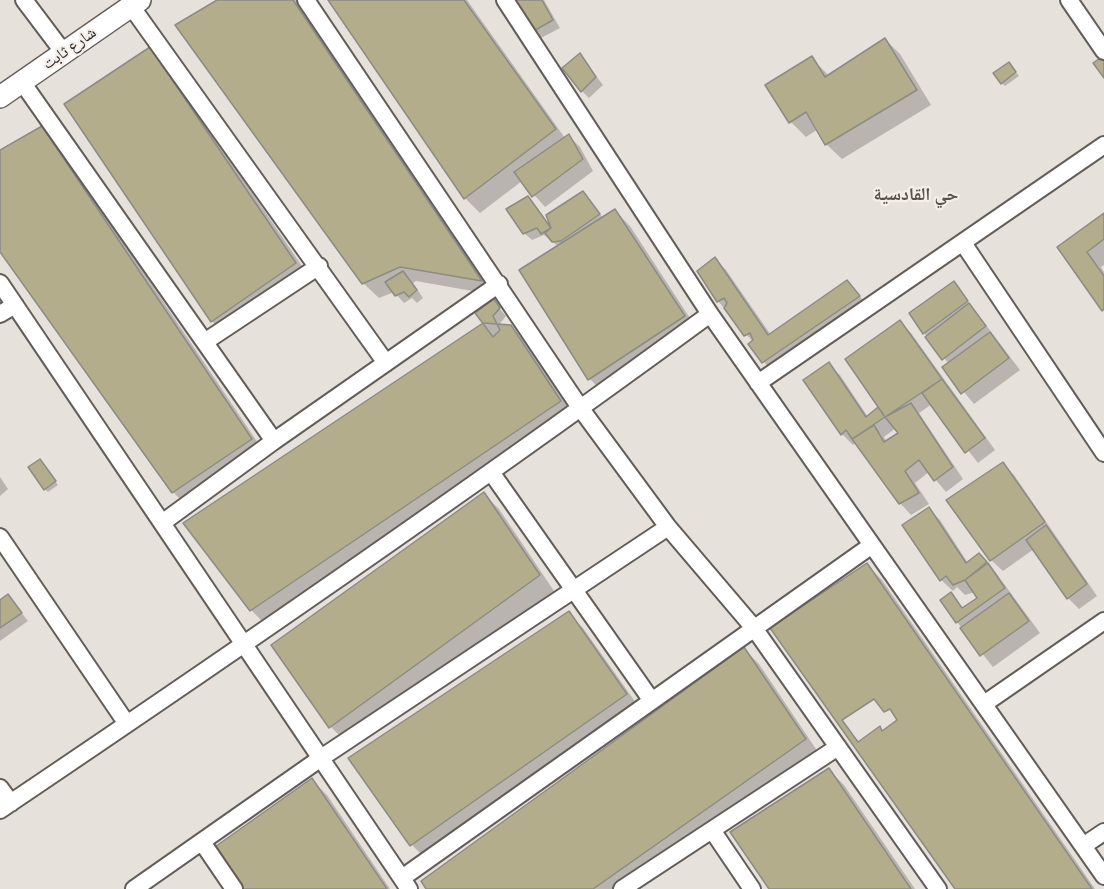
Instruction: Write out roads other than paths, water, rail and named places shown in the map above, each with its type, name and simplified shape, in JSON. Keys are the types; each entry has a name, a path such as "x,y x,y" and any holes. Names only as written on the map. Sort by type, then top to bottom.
{"street":[{"path":"24,0 64,53"},
{"path":"306,0 581,409 668,527 754,628 938,889"},
{"path":"505,0 710,314 1104,876"},
{"path":"1069,0 1103,47"},
{"path":"136,3 386,363"},
{"name":"شارع ثابت","path":"0,97 136,3"},
{"path":"22,82 274,441"},
{"path":"758,382 1104,145"},
{"path":"963,243 1104,453"},
{"path":"206,341 319,266"},
{"path":"0,283 405,884 652,700 872,544"},
{"path":"162,523 274,441 499,284"},
{"path":"0,314 15,305"},
{"path":"0,788 5,807 491,472 710,314"},
{"path":"491,472 652,700"},
{"path":"134,889 321,758 668,527"},
{"path":"0,537 127,724"},
{"path":"984,704 1104,621"},
{"path":"622,889 838,747"},
{"path":"712,830 752,889"},
{"path":"1083,846 1104,832"},
{"path":"202,842 234,889"}],"district":[{"name":"حي القادسية","path":"916,196"}]}
